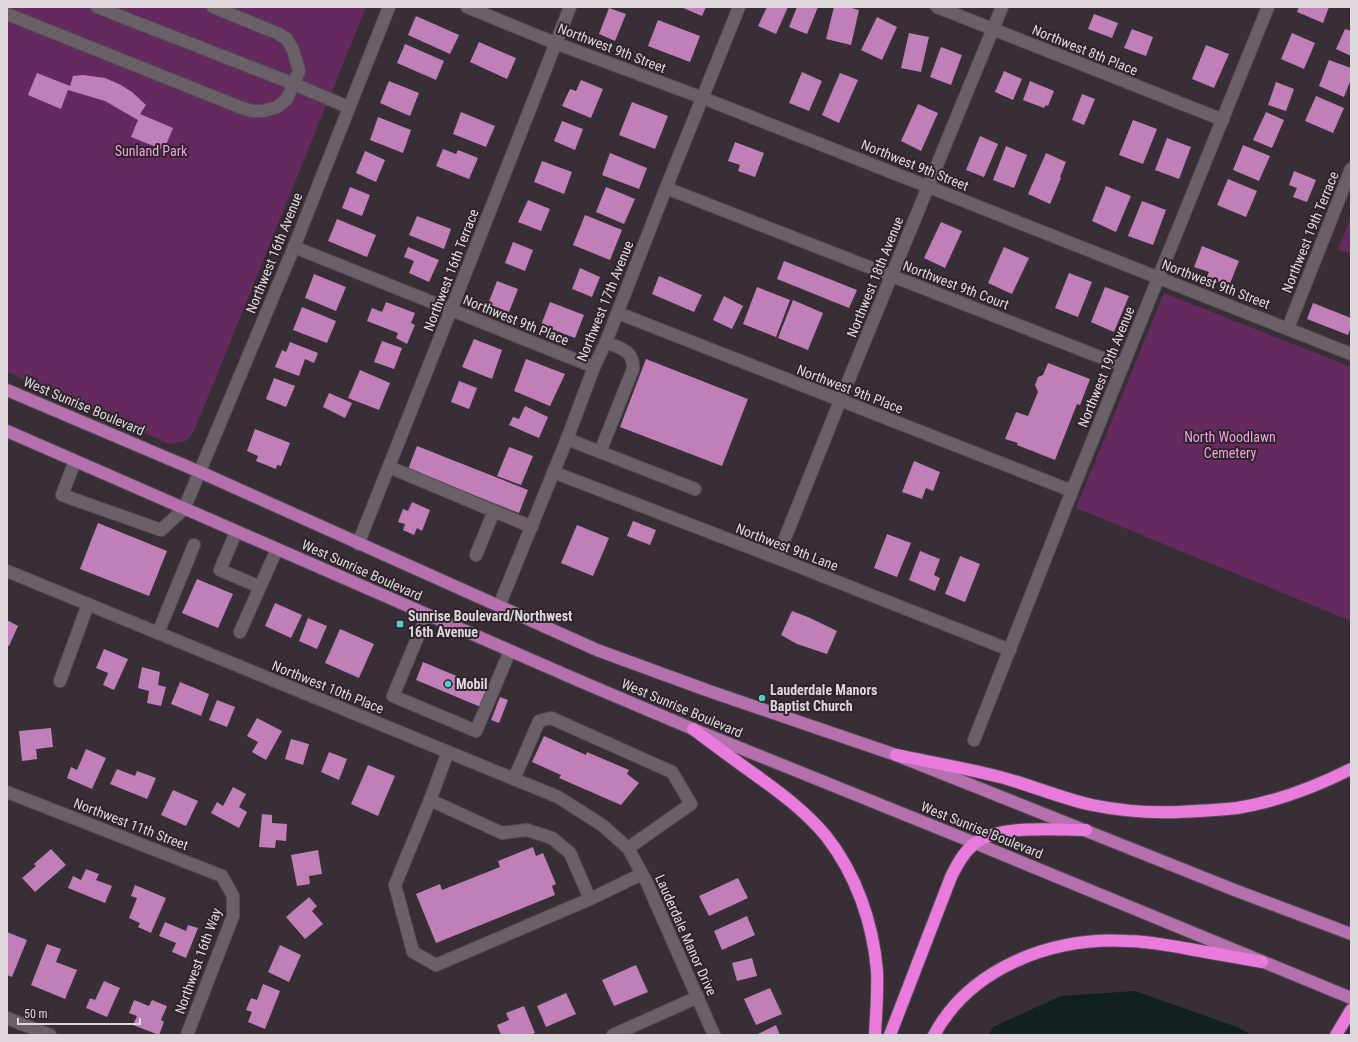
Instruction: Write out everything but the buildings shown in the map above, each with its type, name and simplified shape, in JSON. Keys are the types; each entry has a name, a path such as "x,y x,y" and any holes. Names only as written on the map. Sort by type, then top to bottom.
{"highway":[{"path":"693,730 793,803 815,824 838,853 866,911 871,932 877,972 875,1035"},
{"path":"896,755 1000,777 1091,805 1152,812 1219,810 1251,805 1296,792 1351,770"},
{"path":"890,1035 951,877 959,862 975,843 990,836 1020,830 1086,830"},
{"path":"934,1035 946,1017 959,1002 986,978 1018,959 1054,948 1091,942 1126,940 1262,962"},
{"path":"1336,1035 1351,1010"}],"main road":[{"name":"West Sunrise Boulevard","path":"7,390 200,472 597,650 710,691 896,755 1237,891 1351,934"},
{"name":"West Sunrise Boulevard","path":"7,431 693,730 975,843 1351,998"}],"street":[{"path":"97,7 294,84 348,107"},
{"path":"7,14 242,108 252,111 264,111 277,107 287,99 299,71 293,50 287,39 277,33 213,7"},
{"name":"Northwest 16th Avenue","path":"184,509 294,247 348,107 389,7"},
{"name":"Northwest 9th Street","path":"467,7 555,43 703,98 1351,354"},
{"name":"Northwest 16th Terrace","path":"358,544 570,7"},
{"name":"Northwest 17th Avenue","path":"499,606 532,528 594,367 618,313 666,188 739,7"},
{"name":"Northwest 8th Place","path":"937,7 1223,120"},
{"name":"Northwest 18th Avenue","path":"777,558 1002,7"},
{"name":"Northwest 19th Avenue","path":"974,740 1072,491 1268,7"},
{"name":"Northwest 19th Terrace","path":"1288,328 1351,169"},
{"name":"Northwest 9th Court","path":"666,188 1123,366"},
{"name":"Northwest 9th Place","path":"294,247 594,367"},
{"name":"Northwest 9th Place","path":"618,313 1072,491"},
{"path":"600,452 633,369 634,363 627,351 606,342"},
{"path":"567,439 695,489"},
{"path":"75,461 62,495 161,530 184,509"},
{"path":"389,467 532,528"},
{"name":"Northwest 9th Lane","path":"553,472 1010,650"},
{"path":"476,555 494,511"},
{"path":"236,532 220,570 260,587"},
{"path":"158,633 194,545"},
{"path":"240,632 276,549"},
{"name":"Northwest 10th Place","path":"7,571 558,798 602,826 628,848"},
{"path":"60,681 88,604"},
{"path":"427,615 393,696 476,731 510,651"},
{"path":"514,779 539,721 551,718 672,772 690,804 628,848"},
{"path":"448,752 395,885 413,952 436,965 590,899 642,874"},
{"name":"Northwest 11th Street","path":"7,792 222,876 233,896"},
{"path":"430,800 502,833 527,830 552,838 570,853 590,899"},
{"name":"Lauderdale Manor Drive","path":"628,848 642,874 714,1035"},
{"name":"Northwest 16th Way","path":"187,1035 233,916 233,896"},
{"path":"614,1035 698,997"},
{"path":"7,1018 50,1035"}],"green space":[{"name":"Sunland Park","path":"7,7 366,7 194,431 186,441 169,444 7,372"},
{"path":"1351,217 1351,254 1338,249"},
{"name":"North Woodlawn Cemetery","path":"1164,293 1351,367 1351,621 1076,508"}],"shaded area":[{"path":"1135,991 1237,1027 1251,1035 989,1035 993,1027 1061,996"}],"place":[{"name":"Sunrise Boulevard/Northwest 16th Avenue","path":"400,624"},
{"name":"Mobil","path":"448,684"},
{"name":"Lauderdale Manors Baptist Church","path":"762,698"}]}
